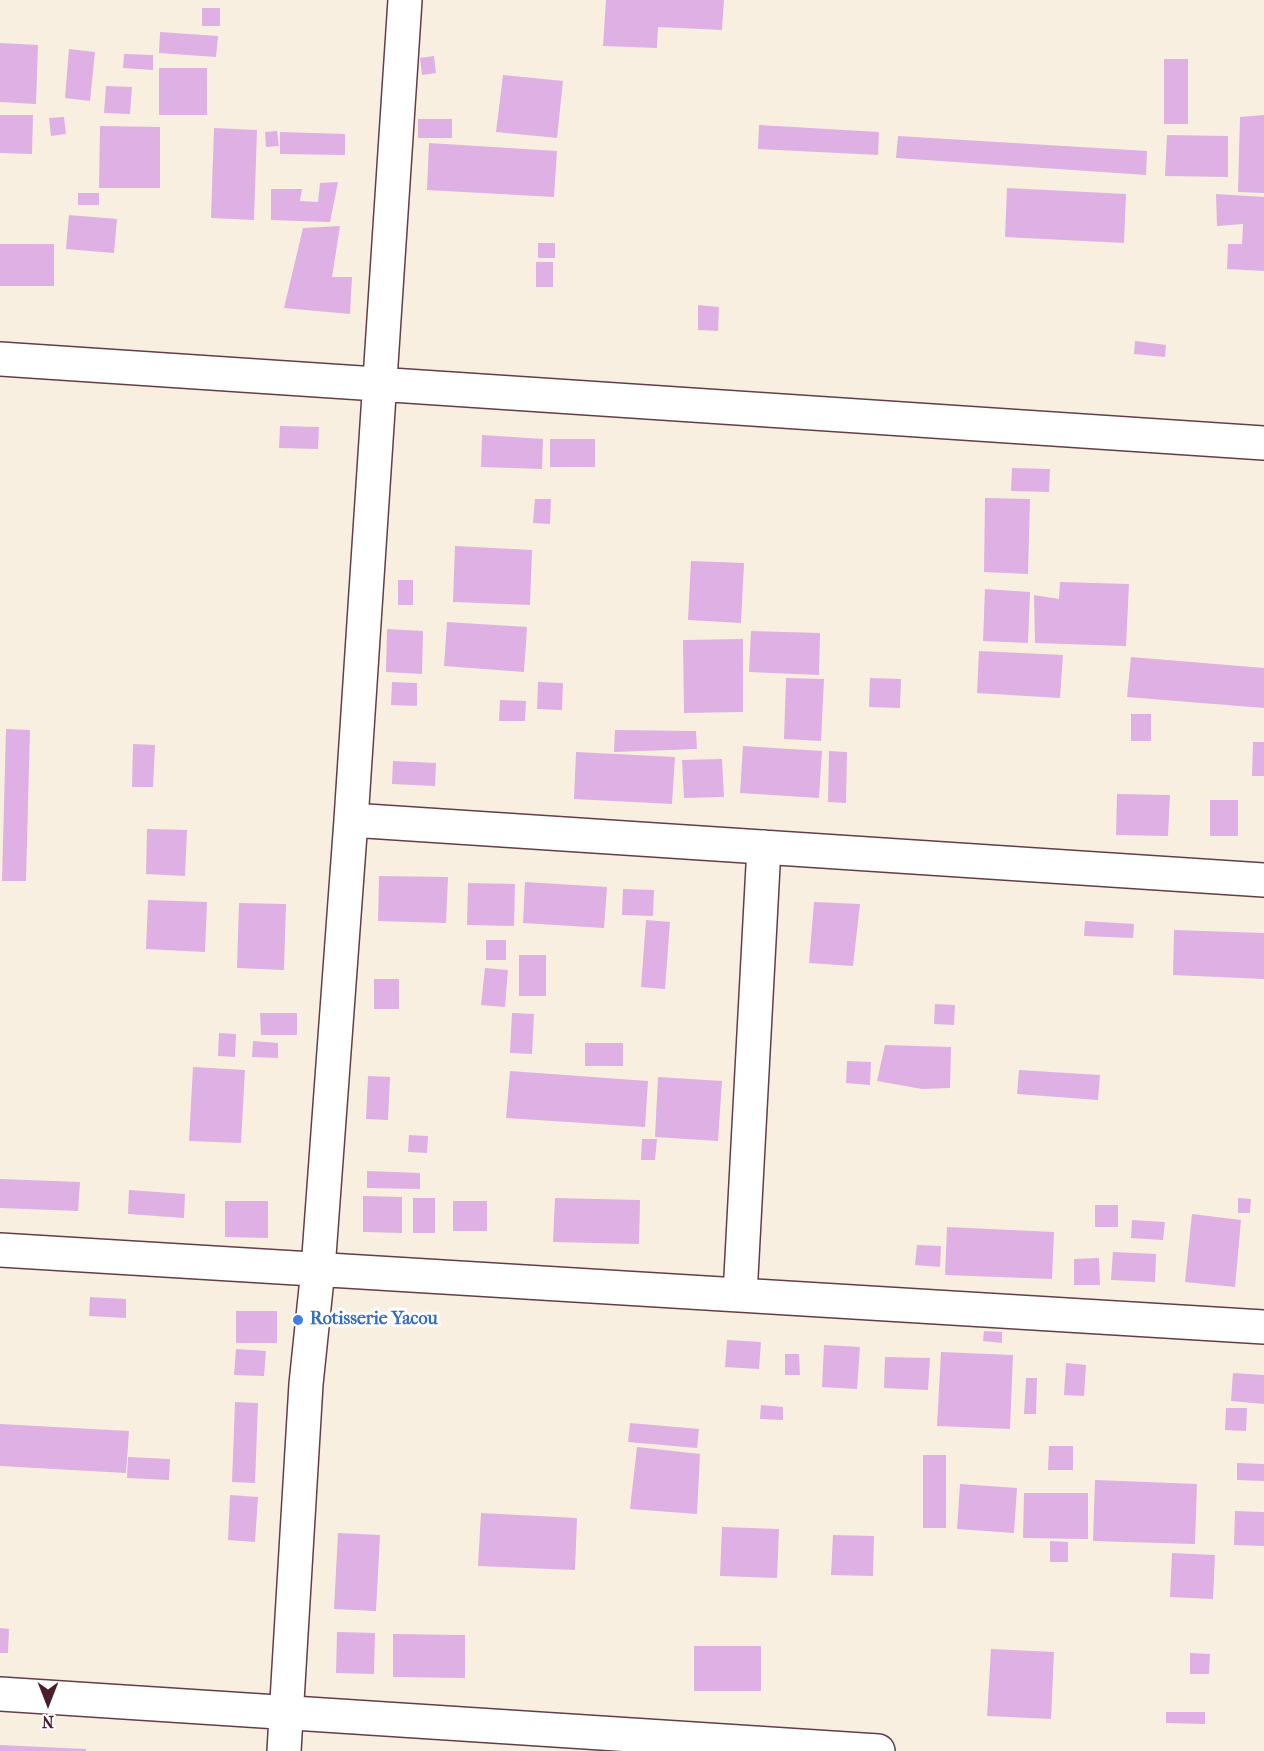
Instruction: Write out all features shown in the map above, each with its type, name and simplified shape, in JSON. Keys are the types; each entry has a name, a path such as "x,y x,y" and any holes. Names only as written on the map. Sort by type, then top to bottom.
{"street":[{"path":"284,1751 306,1384 318,1269 351,820 405,0"},
{"path":"0,359 1264,443"},
{"path":"351,820 1264,880"},
{"path":"740,1296 764,848"},
{"path":"0,1250 1264,1327"},
{"path":"0,1694 878,1751"}],"building":[{"path":"606,0 724,0 722,30 658,27 657,48 603,46"},
{"path":"202,8 220,8 220,26 202,26"},
{"path":"160,32 218,36 216,57 159,53"},
{"path":"0,43 38,45 36,104 0,102"},
{"path":"69,49 95,52 90,101 65,98"},
{"path":"124,54 153,55 153,70 123,68"},
{"path":"434,56 436,73 422,75 420,58"},
{"path":"1164,59 1188,59 1188,124 1164,124"},
{"path":"159,68 207,68 207,115 159,115"},
{"path":"503,75 563,81 557,138 496,132"},
{"path":"106,86 132,87 130,114 104,113"},
{"path":"0,115 33,115 32,154 0,153"},
{"path":"1264,115 1264,193 1238,192 1240,117"},
{"path":"64,117 66,134 51,136 49,118"},
{"path":"418,119 452,119 452,138 418,138"},
{"path":"759,125 879,132 878,155 758,149"},
{"path":"100,126 160,127 160,188 99,188"},
{"path":"214,128 257,130 254,220 211,218"},
{"path":"277,131 279,146 266,147 265,132"},
{"path":"280,132 345,134 345,155 280,154"},
{"path":"1167,135 1228,136 1228,177 1165,176"},
{"path":"898,136 1147,151 1146,175 896,158"},
{"path":"429,143 557,151 554,197 427,190"},
{"path":"338,182 330,222 271,220 271,189 302,189 300,201 318,202 320,183"},
{"path":"1007,188 1126,194 1124,243 1005,237"},
{"path":"78,193 99,193 99,205 78,205"},
{"path":"1216,194 1264,197 1264,271 1227,269 1228,244 1242,244 1243,224 1217,226"},
{"path":"69,215 117,219 114,253 66,249"},
{"path":"340,226 332,277 352,277 350,314 284,308 303,228"},
{"path":"538,243 555,243 555,258 538,258"},
{"path":"0,244 54,244 54,286 0,286"},
{"path":"536,262 553,262 553,287 536,287"},
{"path":"698,305 719,307 718,331 698,330"},
{"path":"1135,341 1166,345 1165,357 1134,354"},
{"path":"280,426 319,427 318,449 279,448"},
{"path":"482,435 543,439 542,469 481,467"},
{"path":"550,439 595,439 595,467 550,467"},
{"path":"1012,468 1050,469 1049,492 1011,491"},
{"path":"985,498 1030,499 1028,574 984,572"},
{"path":"535,499 551,499 550,524 533,523"},
{"path":"455,546 532,550 530,605 453,602"},
{"path":"691,561 744,563 741,623 688,620"},
{"path":"398,580 413,580 413,605 398,605"},
{"path":"1060,582 1129,584 1126,646 1035,643 1034,595 1059,599"},
{"path":"985,589 1030,592 1028,643 983,641"},
{"path":"447,622 527,627 524,672 444,666"},
{"path":"387,629 423,631 422,674 386,672"},
{"path":"751,631 820,633 819,675 749,672"},
{"path":"743,639 743,712 684,713 683,640"},
{"path":"979,651 1063,655 1060,698 977,693"},
{"path":"1131,657 1264,668 1264,708 1127,697"},
{"path":"786,678 824,679 821,741 784,739"},
{"path":"870,678 901,679 900,708 869,707"},
{"path":"392,682 417,683 417,706 391,705"},
{"path":"538,682 563,683 562,710 537,709"},
{"path":"500,700 526,701 525,721 499,721"},
{"path":"1131,714 1151,714 1151,741 1131,741"},
{"path":"6,729 30,730 26,881 2,881"},
{"path":"615,730 696,731 697,749 614,752"},
{"path":"1253,742 1264,742 1264,776 1252,776"},
{"path":"133,744 155,745 153,787 132,787"},
{"path":"743,746 822,751 819,798 740,793"},
{"path":"829,751 847,752 846,803 828,802"},
{"path":"576,752 675,757 672,804 574,799"},
{"path":"722,759 724,797 684,798 682,760"},
{"path":"393,761 436,763 435,786 392,784"},
{"path":"1117,794 1170,795 1168,836 1116,835"},
{"path":"1210,800 1238,800 1238,836 1210,836"},
{"path":"147,829 187,830 185,876 146,874"},
{"path":"379,876 448,877 446,923 378,921"},
{"path":"525,882 607,887 604,928 523,923"},
{"path":"468,883 515,884 514,926 467,925"},
{"path":"623,889 654,890 653,916 622,915"},
{"path":"148,900 207,902 205,952 146,949"},
{"path":"814,902 860,904 853,966 809,963"},
{"path":"239,903 286,904 284,970 237,968"},
{"path":"646,920 670,922 665,989 641,987"},
{"path":"1085,921 1134,924 1133,938 1084,936"},
{"path":"1174,930 1264,933 1264,979 1173,975"},
{"path":"486,940 506,940 506,960 486,960"},
{"path":"519,955 546,955 546,996 519,996"},
{"path":"485,968 508,970 505,1007 481,1005"},
{"path":"374,979 399,979 399,1009 374,1009"},
{"path":"935,1004 955,1005 954,1025 934,1024"},
{"path":"260,1013 297,1013 297,1035 261,1035"},
{"path":"512,1013 534,1014 532,1054 510,1053"},
{"path":"219,1033 236,1034 235,1057 218,1056"},
{"path":"253,1041 278,1043 278,1058 252,1057"},
{"path":"585,1043 623,1043 623,1066 585,1066"},
{"path":"885,1045 951,1047 950,1088 922,1089 877,1081"},
{"path":"847,1061 871,1062 870,1085 846,1083"},
{"path":"193,1067 245,1070 241,1143 189,1141"},
{"path":"1019,1070 1100,1075 1098,1100 1017,1094"},
{"path":"510,1071 648,1081 645,1127 506,1118"},
{"path":"368,1076 390,1077 388,1120 366,1119"},
{"path":"658,1077 722,1081 718,1141 655,1137"},
{"path":"409,1135 428,1136 427,1153 408,1152"},
{"path":"642,1139 657,1139 655,1160 641,1160"},
{"path":"367,1171 420,1173 420,1189 367,1188"},
{"path":"0,1179 80,1182 78,1211 0,1208"},
{"path":"129,1190 185,1194 184,1218 128,1214"},
{"path":"363,1196 402,1197 402,1233 363,1232"},
{"path":"413,1198 435,1198 435,1233 413,1233"},
{"path":"555,1198 640,1200 639,1244 553,1242"},
{"path":"1238,1198 1251,1199 1250,1213 1238,1213"},
{"path":"225,1201 268,1201 268,1238 225,1237"},
{"path":"453,1201 487,1201 487,1231 453,1231"},
{"path":"1095,1205 1118,1205 1118,1227 1095,1227"},
{"path":"1192,1214 1241,1220 1235,1287 1185,1282"},
{"path":"1132,1220 1165,1222 1163,1240 1131,1238"},
{"path":"947,1227 1054,1232 1052,1279 945,1275"},
{"path":"917,1245 941,1246 940,1267 915,1265"},
{"path":"1113,1252 1156,1254 1155,1282 1111,1280"},
{"path":"1099,1258 1100,1285 1074,1285 1074,1259"},
{"path":"90,1297 126,1299 126,1318 89,1316"},
{"path":"236,1311 277,1311 277,1343 236,1343"},
{"path":"984,1331 1002,1332 1002,1343 983,1341"},
{"path":"727,1340 761,1342 759,1369 725,1367"},
{"path":"824,1345 860,1347 857,1389 822,1387"},
{"path":"236,1349 266,1351 264,1376 234,1375"},
{"path":"941,1352 1013,1355 1010,1429 937,1426"},
{"path":"785,1354 799,1354 800,1375 785,1375"},
{"path":"885,1357 930,1358 928,1390 884,1388"},
{"path":"1066,1363 1086,1365 1084,1396 1064,1395"},
{"path":"1233,1373 1264,1375 1264,1404 1231,1401"},
{"path":"1026,1378 1037,1378 1036,1414 1024,1414"},
{"path":"235,1402 258,1403 255,1483 232,1482"},
{"path":"761,1405 783,1407 783,1420 760,1419"},
{"path":"1226,1408 1247,1408 1246,1431 1225,1430"},
{"path":"630,1423 699,1429 697,1448 628,1442"},
{"path":"0,1424 129,1431 126,1473 0,1466"},
{"path":"1049,1446 1073,1446 1073,1470 1048,1470"},
{"path":"637,1447 700,1454 697,1514 630,1509"},
{"path":"923,1455 946,1455 946,1528 923,1528"},
{"path":"128,1457 170,1459 169,1480 127,1478"},
{"path":"1237,1463 1264,1464 1264,1481 1237,1480"},
{"path":"1095,1480 1197,1484 1195,1544 1093,1541"},
{"path":"960,1484 1017,1488 1014,1533 957,1529"},
{"path":"1024,1493 1088,1493 1088,1539 1023,1538"},
{"path":"230,1495 258,1497 255,1542 228,1540"},
{"path":"1235,1511 1264,1512 1264,1546 1234,1545"},
{"path":"481,1513 577,1518 575,1570 478,1566"},
{"path":"722,1527 779,1529 777,1578 720,1576"},
{"path":"338,1533 380,1535 376,1611 334,1609"},
{"path":"833,1535 874,1536 873,1576 831,1575"},
{"path":"1050,1541 1068,1542 1068,1562 1050,1562"},
{"path":"1172,1553 1215,1555 1213,1599 1170,1597"},
{"path":"0,1628 9,1629 8,1653 0,1653"},
{"path":"337,1632 375,1633 374,1674 336,1673"},
{"path":"393,1634 465,1635 465,1678 393,1677"},
{"path":"694,1646 761,1646 761,1691 694,1691"},
{"path":"991,1649 1054,1652 1051,1719 987,1716"},
{"path":"1190,1653 1210,1654 1209,1674 1190,1674"},
{"path":"1166,1712 1205,1712 1205,1724 1166,1723"},
{"path":"0,1745 86,1749 86,1751 0,1751"}],"place":[{"name":"Rotisserie Yacou","path":"298,1320"}]}
